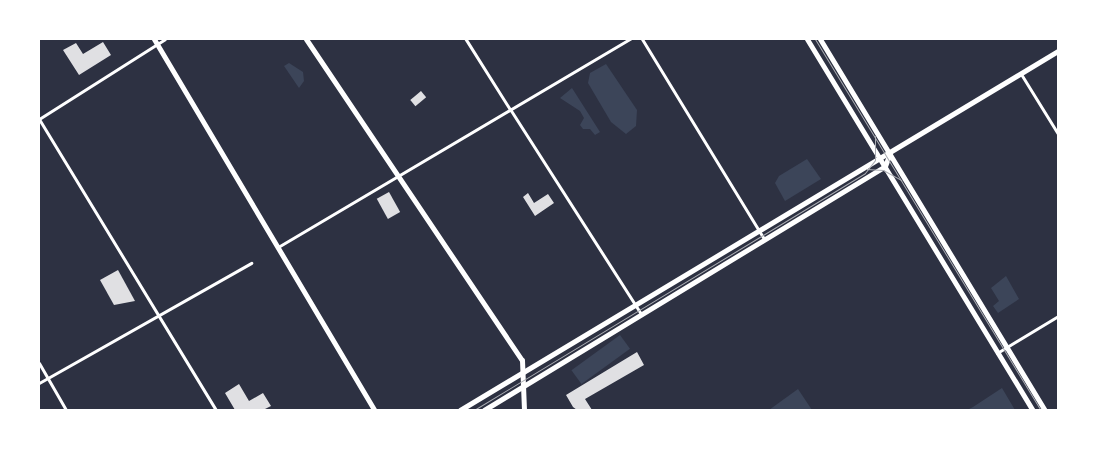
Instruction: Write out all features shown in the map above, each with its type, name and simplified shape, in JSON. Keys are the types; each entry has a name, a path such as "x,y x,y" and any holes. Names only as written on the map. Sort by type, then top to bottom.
{"main road":[{"path":"306,39 522,360 526,386 524,410"},
{"path":"807,39 1033,410"},
{"path":"820,39 1046,410"},
{"path":"156,41 374,410"},
{"path":"460,410 879,156 890,153 1058,51"},
{"path":"484,410 885,166 890,153"}],"street":[{"path":"165,39 156,41 39,119 216,410"},
{"path":"466,39 641,314"},
{"path":"278,247 398,174 630,39"},
{"path":"642,39 764,239"},
{"path":"1020,74 1058,134"},
{"path":"39,383 251,263"},
{"path":"997,353 1058,316"},
{"path":"39,363 66,410"}],"shaded area":[{"path":"289,63 303,72 304,81 299,88 284,66"},
{"path":"606,64 637,110 636,126 626,134 611,122 588,83 590,73"},
{"path":"572,88 600,132 595,135 590,129 583,129 580,125 584,118 580,111 560,98"},
{"path":"807,159 821,179 785,201 775,183 779,176"},
{"path":"1006,276 1019,299 998,313 993,306 999,301 991,288"},
{"path":"620,335 630,349 581,384 571,370"},
{"path":"1002,388 1015,410 967,410 973,407"},
{"path":"798,389 812,410 769,410 780,402"}],"building":[{"path":"103,42 111,55 79,75 63,50 76,43 83,54"},
{"path":"421,91 426,97 415,106 410,100"},
{"path":"389,192 400,212 388,219 377,199"},
{"path":"528,193 534,203 548,194 554,203 535,216 523,197"},
{"path":"118,270 135,301 114,305 100,280"},
{"path":"637,352 644,365 585,399 592,410 577,410 573,407 566,395"},
{"path":"239,384 249,401 263,393 271,406 263,410 235,410 225,393"}],"tram line":[{"path":"815,39 1041,410"},
{"path":"474,410 865,173 875,160 875,136"},
{"path":"866,169 883,170 901,180"}]}
